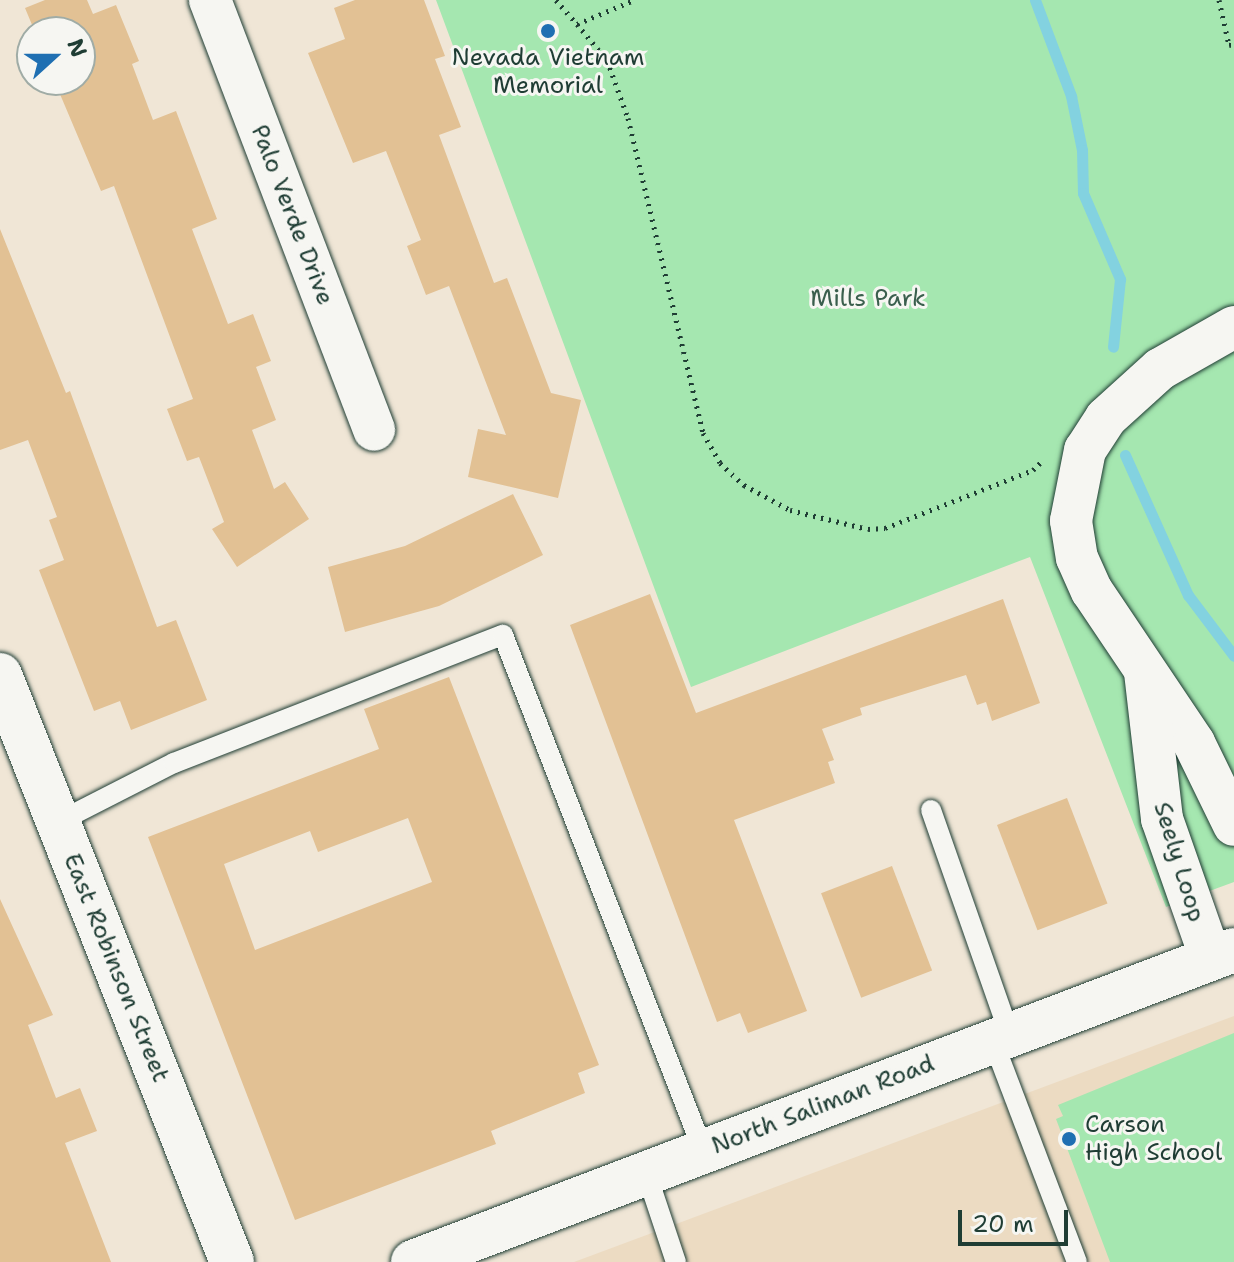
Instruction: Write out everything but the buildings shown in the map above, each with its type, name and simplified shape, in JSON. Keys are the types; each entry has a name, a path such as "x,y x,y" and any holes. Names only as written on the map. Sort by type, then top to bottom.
{"main road":[{"name":"East Robinson Street","path":"0,675 232,1262"},
{"name":"North Saliman Road","path":"413,1262 1222,954"}],"street":[{"name":"Palo Verde Drive","path":"210,0 374,430"},
{"path":"1234,327 1140,384 1094,434 1079,467 1071,521 1077,558 1107,616 1145,667 1194,743 1234,825"},
{"name":"Seely Loop","path":"1145,667 1162,819 1222,954"}],"lane":[{"path":"58,822 188,757 503,635 703,1150"},
{"path":"931,810 1002,1038 1077,1262"},
{"path":"646,1172 676,1262"}],"path":[{"path":"556,0 607,60 628,118 703,433 720,463 744,485 790,510 868,529 885,528 1033,470 1053,450"},
{"path":"577,24 634,0"},
{"path":"1219,0 1229,45 1234,44"}],"shaded area":[{"name":"Carson High School","path":"1234,1016 1234,1262 574,1262"}],"green space":[{"name":"Mills Park","path":"436,0 1234,0 1234,882 1166,907 1030,557 691,687"},
{"path":"1234,1033 1234,1262 1110,1262 1056,1119 1063,1116 1058,1105"}],"waterway":[{"path":"1035,0 1071,96 1082,150 1083,193 1120,279 1113,347"},
{"path":"1125,455 1188,595 1234,656"}],"place":[{"name":"Nevada Vietnam Memorial","path":"548,31"},
{"name":"Carson High School","path":"1069,1139"}]}
